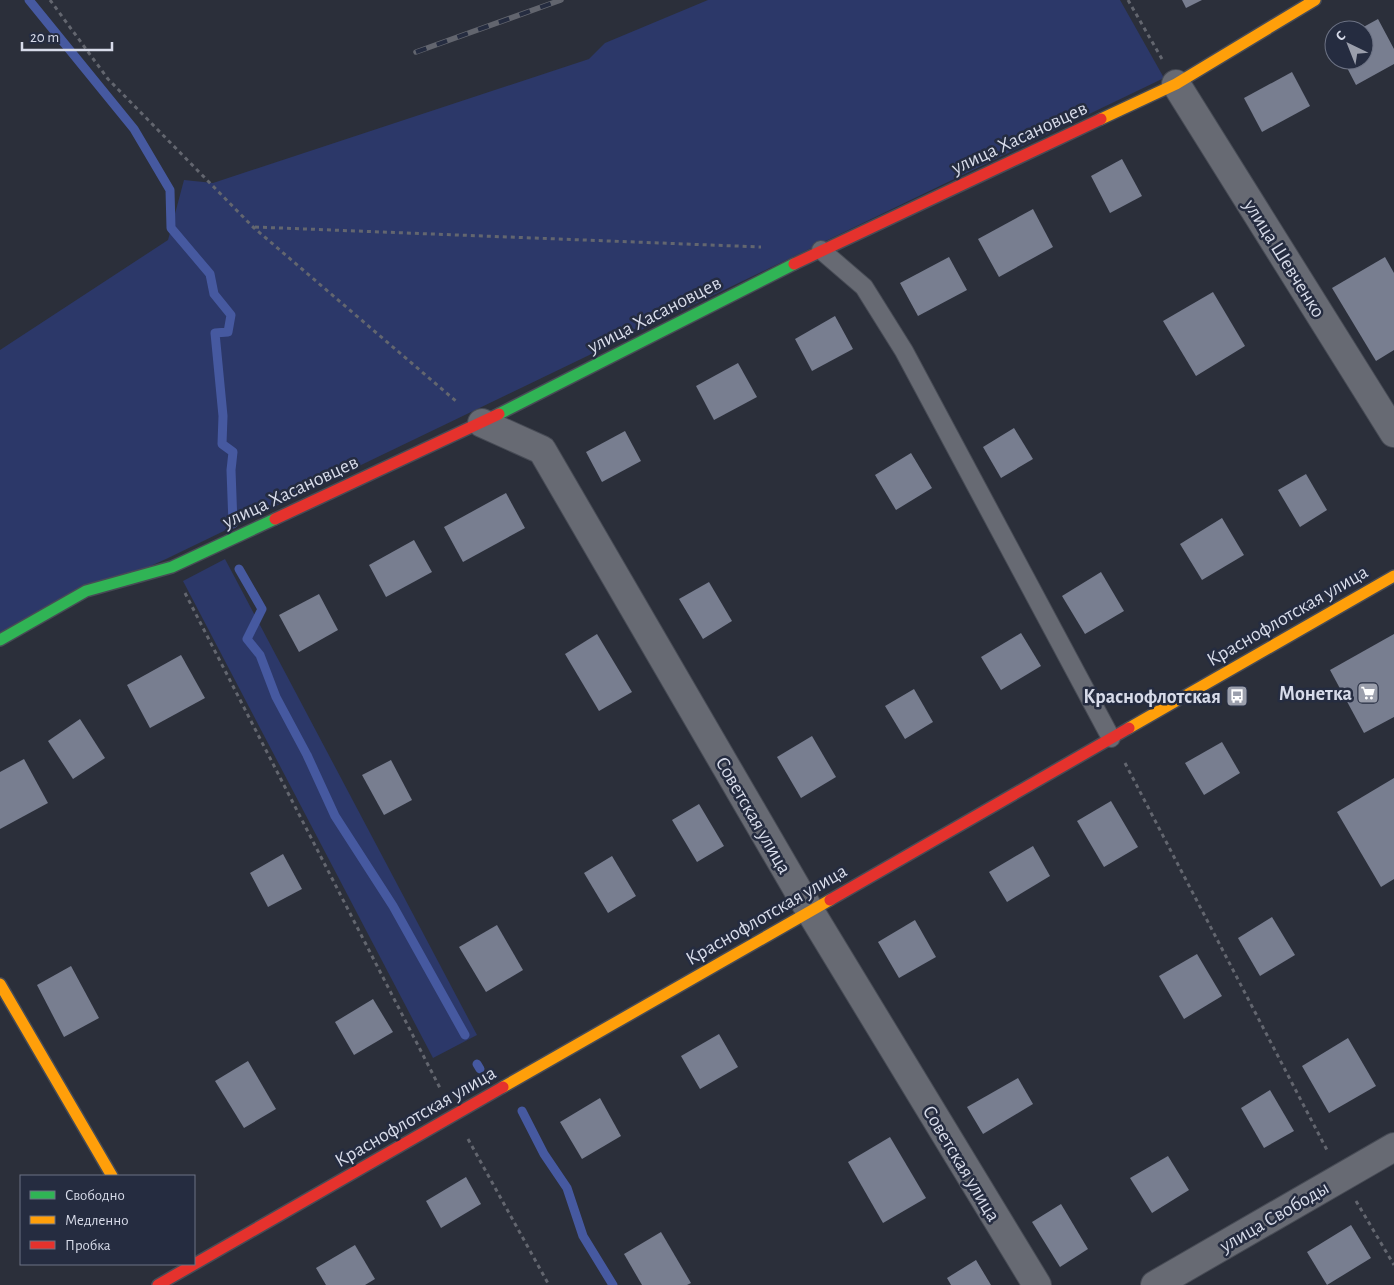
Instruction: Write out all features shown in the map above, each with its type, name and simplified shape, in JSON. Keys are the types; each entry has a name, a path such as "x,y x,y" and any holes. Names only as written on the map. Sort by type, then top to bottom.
{"street":[{"name":"улица Хасановцев","path":"0,640 86,592 172,567 482,423 821,250 1176,84 1315,0"},
{"name":"улица Шевченко","path":"1176,84 1394,433"},
{"name":"Советская улица","path":"482,423 542,450 810,911 1036,1285"},
{"name":"Краснофлотская улица","path":"195,1263 1394,576"},
{"path":"0,984 111,1175"},
{"name":"улица Свободы","path":"1155,1285 1394,1147"},
{"name":"Краснофлотская улица","path":"166,1280 192,1265"}],"lane":[{"path":"821,250 864,287 904,351 1111,738"}],"path":[{"path":"50,0 108,79 253,227 482,423"},
{"path":"1128,0 1176,84"},
{"path":"253,227 762,248"},
{"path":"172,567 454,1115 549,1285"},
{"path":"1111,738 1342,1177 1394,1265"}],"shaded area":[{"path":"708,0 1120,0 1164,78 166,559 0,634 0,350 168,240 184,180 213,183 589,59 605,43"},
{"path":"225,559 477,1035 433,1058 183,581"}],"building":[{"path":"1182,0 1202,0 1186,8"},
{"path":"1378,19 1394,49 1394,64 1356,85 1348,70 1374,70 1374,21"},
{"path":"1292,72 1310,106 1262,132 1244,98"},
{"path":"1122,159 1142,196 1110,213 1091,176"},
{"path":"1033,209 1053,247 999,277 978,239"},
{"path":"949,257 967,290 918,316 900,283"},
{"path":"1385,257 1394,273 1394,350 1376,361 1332,288"},
{"path":"1213,292 1245,346 1196,376 1163,321"},
{"path":"835,316 853,349 812,371 795,339"},
{"path":"738,363 757,397 714,420 696,386"},
{"path":"1014,428 1033,459 1001,478 983,447"},
{"path":"625,431 641,461 602,482 586,452"},
{"path":"911,453 932,488 896,510 875,475"},
{"path":"1306,474 1327,510 1300,527 1278,490"},
{"path":"506,493 525,528 463,562 444,527"},
{"path":"1222,518 1244,555 1202,580 1180,544"},
{"path":"414,540 432,572 386,597 369,565"},
{"path":"1101,572 1124,611 1085,634 1062,596"},
{"path":"709,582 732,621 703,639 679,599"},
{"path":"319,594 338,630 299,652 279,615"},
{"path":"1021,633 1041,666 1001,690 981,657"},
{"path":"597,634 632,692 599,711 565,654"},
{"name":"Монетка","path":"1394,634 1394,717 1364,733 1330,670"},
{"path":"181,655 205,698 150,728 127,685"},
{"path":"914,689 933,722 905,739 885,706"},
{"path":"80,719 105,758 73,779 48,741"},
{"path":"812,736 836,777 801,798 777,757"},
{"path":"1222,742 1240,773 1204,795 1185,763"},
{"path":"24,759 48,803 0,829 0,772"},
{"path":"391,760 412,800 384,815 362,775"},
{"path":"1394,778 1394,879 1381,887 1337,812"},
{"path":"1111,801 1138,847 1104,867 1077,821"},
{"path":"699,804 724,846 697,862 672,820"},
{"path":"1033,846 1050,876 1007,902 989,872"},
{"path":"283,854 302,889 268,907 250,873"},
{"path":"612,856 636,896 608,913 584,873"},
{"path":"1272,917 1295,955 1260,976 1238,938"},
{"path":"915,920 936,957 899,978 878,942"},
{"path":"497,925 523,970 486,992 459,947"},
{"path":"1197,954 1222,996 1184,1019 1159,976"},
{"path":"71,966 99,1018 64,1037 37,985"},
{"path":"373,999 393,1032 354,1055 335,1022"},
{"path":"719,1034 738,1067 700,1089 681,1056"},
{"path":"1348,1038 1376,1086 1329,1113 1302,1066"},
{"path":"248,1061 276,1109 244,1128 215,1081"},
{"path":"1018,1078 1033,1104 983,1134 967,1107"},
{"path":"1270,1090 1294,1131 1264,1148 1241,1108"},
{"path":"600,1098 621,1136 582,1159 560,1122"},
{"path":"890,1137 926,1198 883,1223 848,1162"},
{"path":"1168,1156 1189,1190 1152,1213 1130,1178"},
{"path":"466,1177 481,1204 441,1228 426,1201"},
{"path":"1061,1204 1088,1249 1060,1267 1032,1222"},
{"path":"1351,1225 1371,1258 1327,1285 1307,1252"},
{"path":"661,1232 691,1283 687,1285 642,1285 624,1254"},
{"path":"355,1245 375,1279 365,1285 326,1285 316,1268"},
{"path":"976,1260 991,1285 951,1285 947,1278"}],"waterway":[{"path":"29,0 134,129 170,190 171,228 210,274 214,294 231,315 228,332 215,333 223,416 222,444 233,452 231,470 233,524"},
{"path":"239,569 262,609 247,639 260,655 276,697 307,755 335,816 393,906 465,1035"},
{"path":"477,1064 480,1069"},
{"path":"522,1111 544,1154 567,1188 583,1236 613,1285"}],"railway":[{"path":"416,52 561,0"}],"traffic: fast":[{"path":"499,414 794,264"},
{"path":"0,640 86,591 172,567 275,519"}],"traffic: slow":[{"path":"1101,119 1176,84 1315,0"},
{"path":"1129,728 1394,576"},
{"path":"503,1087 830,900"},
{"path":"0,984 111,1175"}],"traffic: jam":[{"path":"794,264 1101,119"},
{"path":"275,519 499,414"},
{"path":"830,900 1129,728"},
{"path":"195,1264 503,1087"},
{"path":"158,1285 193,1265"}],"place":[{"name":"Монетка","path":"1368,693"},
{"name":"Краснофлотская","path":"1237,696"}]}
